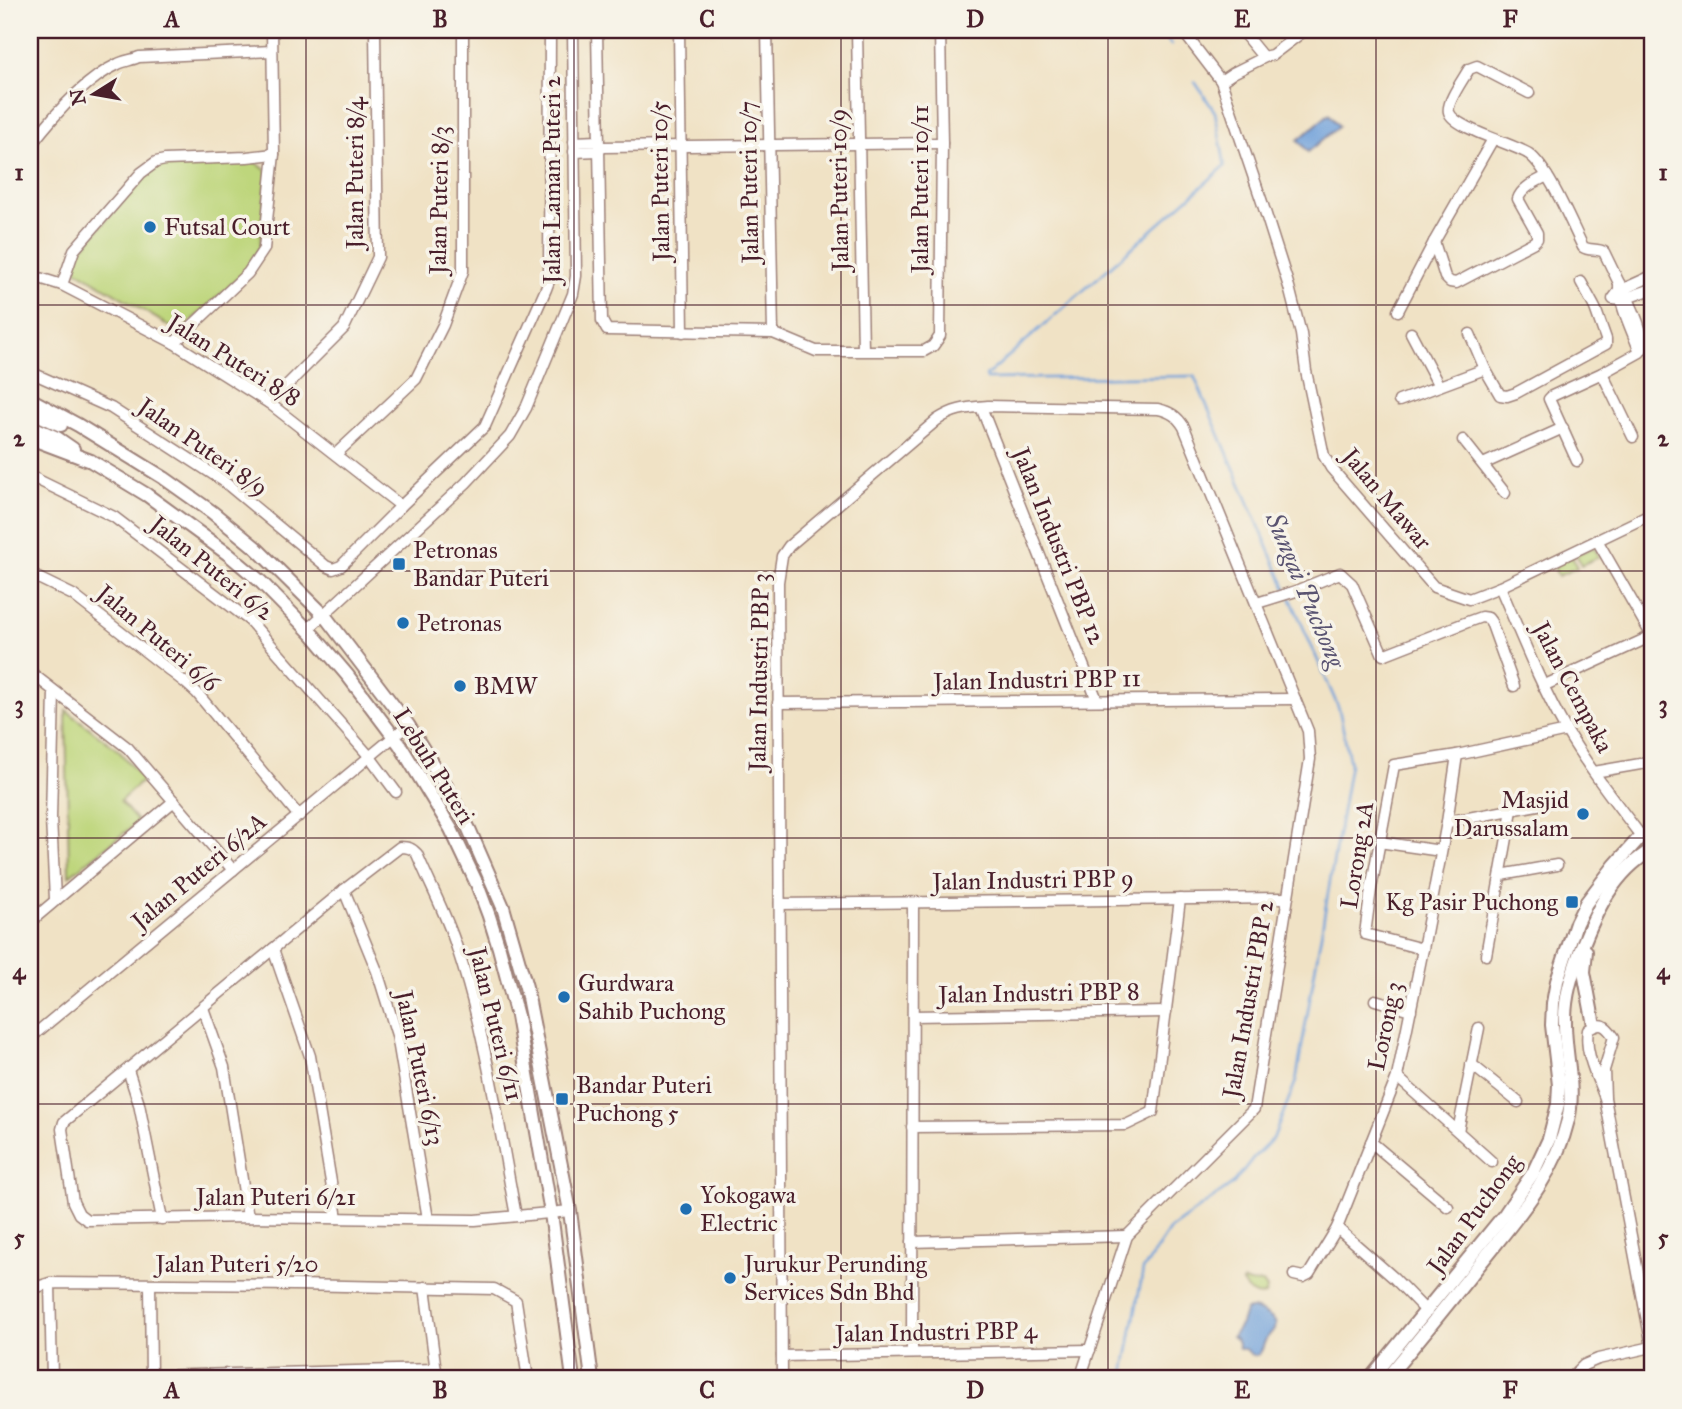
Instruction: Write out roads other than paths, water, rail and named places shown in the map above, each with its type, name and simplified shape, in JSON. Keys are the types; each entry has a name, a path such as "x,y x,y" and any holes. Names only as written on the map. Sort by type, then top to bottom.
{"main road":[{"name":"Lebuh Puteri","path":"30,399 164,478 256,548 324,615 408,725 446,786 469,829 503,907 526,987 570,1211 592,1379"},
{"name":"Lebuh Puteri","path":"30,411 122,451"},
{"name":"Lebuh Puteri","path":"30,426 57,438 147,495 229,554 260,580 348,676 394,737 451,829 489,916 517,1016 573,1379"},
{"name":"Lebuh Puteri","path":"30,438 91,461"},
{"name":"Jalan Puchong","path":"1370,1379 1427,1312 1519,1195 1533,1173 1551,1132 1558,1104 1553,1003 1557,981 1576,923 1586,903 1615,865 1647,834"},
{"name":"Jalan Puchong","path":"1386,1379 1531,1199 1553,1161 1568,1120 1570,1104 1571,1083 1564,1021 1572,974 1592,920 1603,900 1617,881 1652,850"},
{"path":"1592,920 1584,972 1594,1025"}],"street":[{"path":"174,343 248,273 264,249 274,154 272,30"},
{"name":"Jalan Puteri 8/4","path":"269,403 344,328 378,257 374,30"},
{"name":"Jalan Puteri 8/3","path":"335,454 416,379 443,325 463,271 463,30"},
{"path":"401,506 485,426 549,281 550,30"},
{"name":"Jalan Laman Puteri 2","path":"307,629 466,483 510,436 526,408 573,294 576,276 573,30"},
{"path":"597,30 603,324 610,331 773,333 816,351 863,350"},
{"name":"Jalan Puteri 10/5","path":"679,30 683,332"},
{"name":"Jalan Puteri 10/7","path":"767,30 773,333"},
{"name":"Jalan Puteri 10/9","path":"858,30 863,350"},
{"name":"Jalan Puteri 10/11","path":"863,350 924,351 933,346 940,336 940,30"},
{"name":"Jalan Mawar","path":"1182,30 1221,81 1262,202 1301,334 1324,456 1434,587 1469,599 1500,587 1652,514"},
{"path":"1241,30 1263,55"},
{"path":"1221,81 1263,55 1272,55 1305,30"},
{"path":"30,146 75,96 101,74 119,64 139,57 272,51"},
{"path":"1529,93 1477,66 1469,69 1449,105 1449,113 1454,120 1527,153 1540,164 1583,247 1604,252 1620,293 1643,339 1640,352 1549,398 1577,461"},
{"path":"1398,311 1493,139"},
{"path":"574,147 942,143"},
{"path":"62,285 74,250 141,173 156,162 274,154"},
{"path":"1434,242 1445,277 1450,282 1456,282 1534,242 1537,233 1518,199 1524,189 1547,176"},
{"name":"Jalan Puteri 8/8","path":"30,275 62,285 174,343 269,403 401,506"},
{"path":"1595,308 1652,276"},
{"path":"1470,334 1500,395 1516,393 1606,344 1595,308 1581,282"},
{"path":"1620,293 1652,289"},
{"path":"1411,332 1439,386"},
{"path":"1399,401 1485,369"},
{"name":"Jalan Puteri 8/9","path":"30,372 111,408 222,480 333,569 341,566 401,506"},
{"path":"1602,373 1633,437"},
{"name":"Jalan Industri PBP 3","path":"782,1379 778,582 782,556 789,546 950,411 981,407 1168,411 1177,417 1184,427 1295,699"},
{"name":"Jalan Industri PBP 12","path":"981,407 1097,700"},
{"path":"1483,464 1563,428"},
{"path":"1463,440 1506,493"},
{"name":"Jalan Puteri 6/2","path":"30,476 114,517 249,620 370,757 396,792"},
{"path":"1543,686 1652,636 1597,540"},
{"path":"1257,603 1340,573 1352,584 1383,655 1470,621 1488,618 1514,686"},
{"name":"Jalan Puteri 6/6","path":"30,574 73,595 187,684 299,816"},
{"name":"Jalan Cempaka","path":"1500,587 1543,686 1567,732 1603,786 1647,834"},
{"path":"30,672 128,748 233,870"},
{"path":"54,692 51,818 55,899"},
{"name":"Jalan Industri PBP 11","path":"778,703 1295,699"},
{"name":"Jalan Industri PBP 2","path":"1080,1379 1127,1236 1254,1108 1310,759 1308,731 1295,699"},
{"name":"Jalan Puteri 6/2A","path":"30,1038 408,725"},
{"path":"1457,755 1567,732"},
{"name":"Lorong 2A","path":"1423,949 1365,934 1379,842 1394,765 1457,755"},
{"name":"Lorong 3","path":"1294,1275 1303,1277 1309,1274 1337,1228 1397,1077 1447,822 1457,755"},
{"path":"1594,772 1652,762"},
{"path":"30,922 174,802"},
{"path":"1447,822 1548,803"},
{"path":"1486,955 1512,810"},
{"path":"1379,842 1441,851"},
{"name":"Jalan Puteri 6/11","path":"344,890 400,847 413,849 417,854 456,946 474,1006 516,1216"},
{"path":"1501,875 1557,865"},
{"path":"162,1219 139,1104 128,1070 344,890"},
{"name":"Jalan Puteri 6/13","path":"344,890 377,971 397,1035 428,1219"},
{"name":"Jalan Industri PBP 9","path":"780,904 1286,898"},
{"path":"912,1127 1126,1125 1153,1112 1180,899"},
{"path":"912,1353 913,902"},
{"path":"273,949 310,1056 337,1218"},
{"path":"1375,1000 1410,1010"},
{"path":"203,1008 224,1067 248,1217"},
{"name":"Jalan Industri PBP 8","path":"913,1016 1166,1012"},
{"path":"1570,1379 1584,1365 1598,1359 1652,1347 1605,1098 1604,1070 1614,1037 1609,1029 1594,1025 1587,1030 1587,1037 1596,1075 1605,1098"},
{"path":"1458,1130 1479,1028"},
{"path":"1471,1064 1518,1102"},
{"name":"Jalan Puteri 6/21","path":"128,1070 64,1122 62,1129 73,1202 79,1214 87,1220 248,1217 475,1220 570,1211"},
{"path":"1397,1077 1492,1162"},
{"path":"1371,1142 1448,1206"},
{"path":"1337,1228 1394,1278 1427,1312"},
{"path":"912,1242 1127,1236"},
{"path":"30,1293 34,1288 50,1283 52,1379"},
{"name":"Jalan Puteri 5/20","path":"50,1283 494,1289 516,1301 528,1379"},
{"path":"150,1285 151,1377 437,1374 425,1287"},
{"name":"Jalan Industri PBP 4","path":"782,1356 1090,1350"}],"water":[{"path":"1329,114 1339,126 1308,152 1298,140"},
{"path":"1249,1309 1263,1313 1276,1323 1257,1356 1251,1355 1246,1349 1239,1349 1237,1341 1232,1337 1241,1324 1245,1311"}],"waterway":[{"name":"Sungai Puchong","path":"1161,30 1171,45"},
{"name":"Sungai Puchong","path":"1195,82 1215,112 1225,166 986,376 987,379 1194,376 1287,591"},
{"name":"Sungai Puchong","path":"1123,1379 1143,1270 1170,1229 1233,1184 1253,1158 1273,1139 1296,1081 1350,764 1339,709 1290,597"}],"place":[{"name":"Futsal Court","path":"150,227"},
{"name":"Petronas Bandar Puteri","path":"399,564"},
{"name":"Petronas","path":"403,623"},
{"name":"BMW","path":"460,686"},
{"name":"Masjid Darussalam","path":"1583,814"},
{"name":"Kg Pasir Puchong","path":"1572,902"},
{"name":"Gurdwara Sahib Puchong","path":"564,997"},
{"name":"Bandar Puteri Puchong 5","path":"562,1099"},
{"name":"Yokogawa Electric","path":"686,1209"},
{"name":"Jurukur Perunding Services Sdn Bhd","path":"730,1278"}]}
